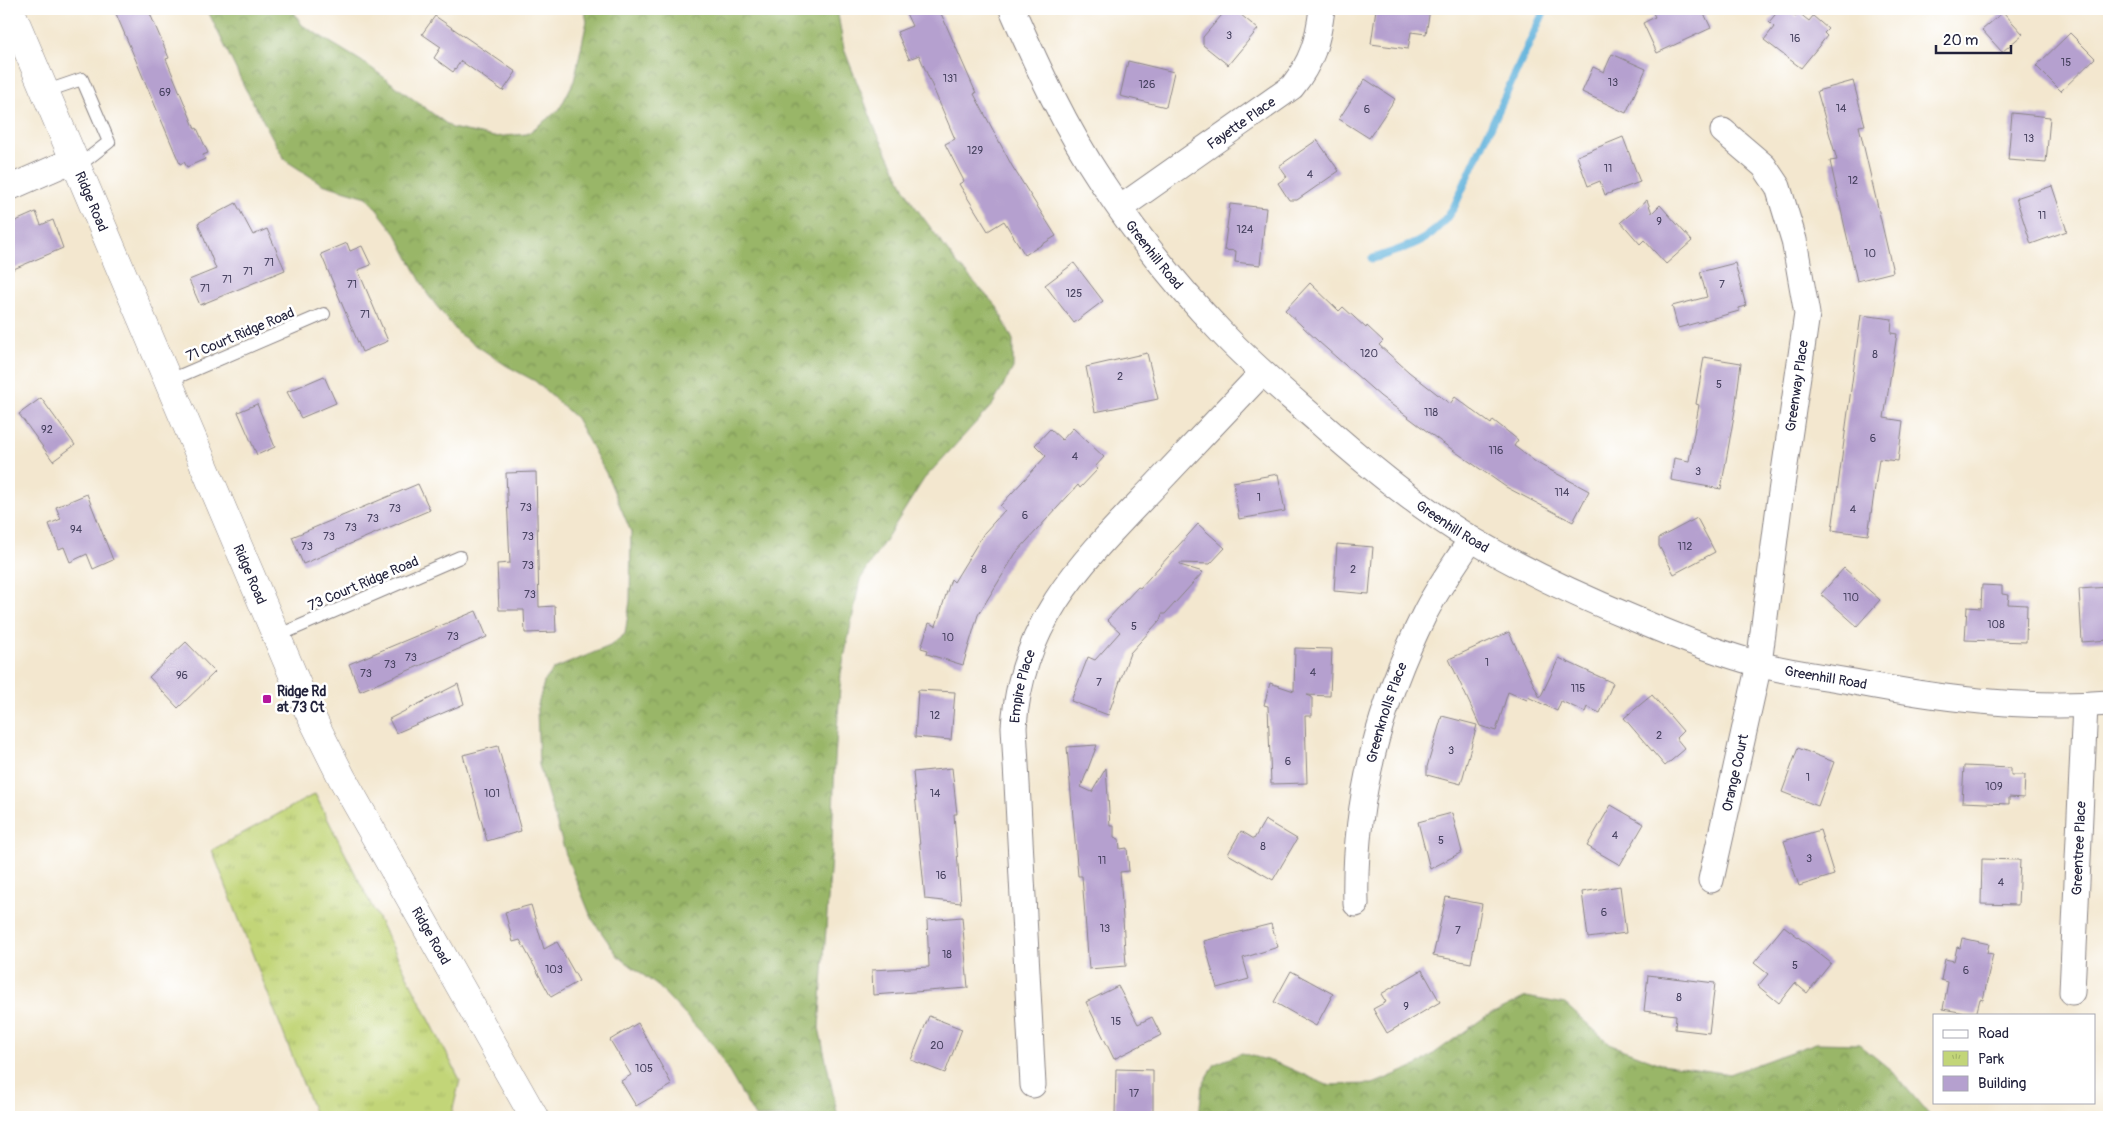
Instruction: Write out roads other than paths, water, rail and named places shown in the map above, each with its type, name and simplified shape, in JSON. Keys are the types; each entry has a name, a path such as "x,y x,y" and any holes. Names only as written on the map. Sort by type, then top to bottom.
{"street":[{"name":"Ridge Road","path":"10,9 306,708 342,778 534,1117"},
{"name":"Greenhill Road","path":"1012,9 1050,93 1099,179 1159,262 1185,293 1222,334 1262,373 1356,455 1406,494 1471,539 1531,572 1598,604 1675,636 1759,664 1895,690 1970,701 2085,705 2109,703"},
{"name":"Fayette Place","path":"1120,208 1292,87 1304,72 1314,52 1322,9"},
{"name":"Greenway Place","path":"1723,131 1764,166 1778,187 1794,240 1807,314 1779,506 1759,664"},
{"path":"9,188 75,163"},
{"name":"Empire Place","path":"1033,1085 1014,727 1018,694 1029,654 1050,610 1086,558 1262,373"},
{"name":"Greenknolls Place","path":"1356,904 1359,828 1372,756 1383,713 1400,668 1426,611 1471,539"},
{"name":"Orange Court","path":"1711,880 1759,664"},
{"name":"Greentree Place","path":"2072,992 2085,705"}],"lane":[{"path":"44,92 82,79 86,88 109,142 86,160 75,163"},
{"name":"71 Court Ridge Road","path":"168,381 324,314"},
{"name":"73 Court Ridge Road","path":"277,636 460,557"}],"waterway":[{"path":"1372,259 1419,242 1437,229 1454,207 1545,9"}],"place":[{"name":"Ridge Rd at 73 Ct","path":"267,699"}]}
